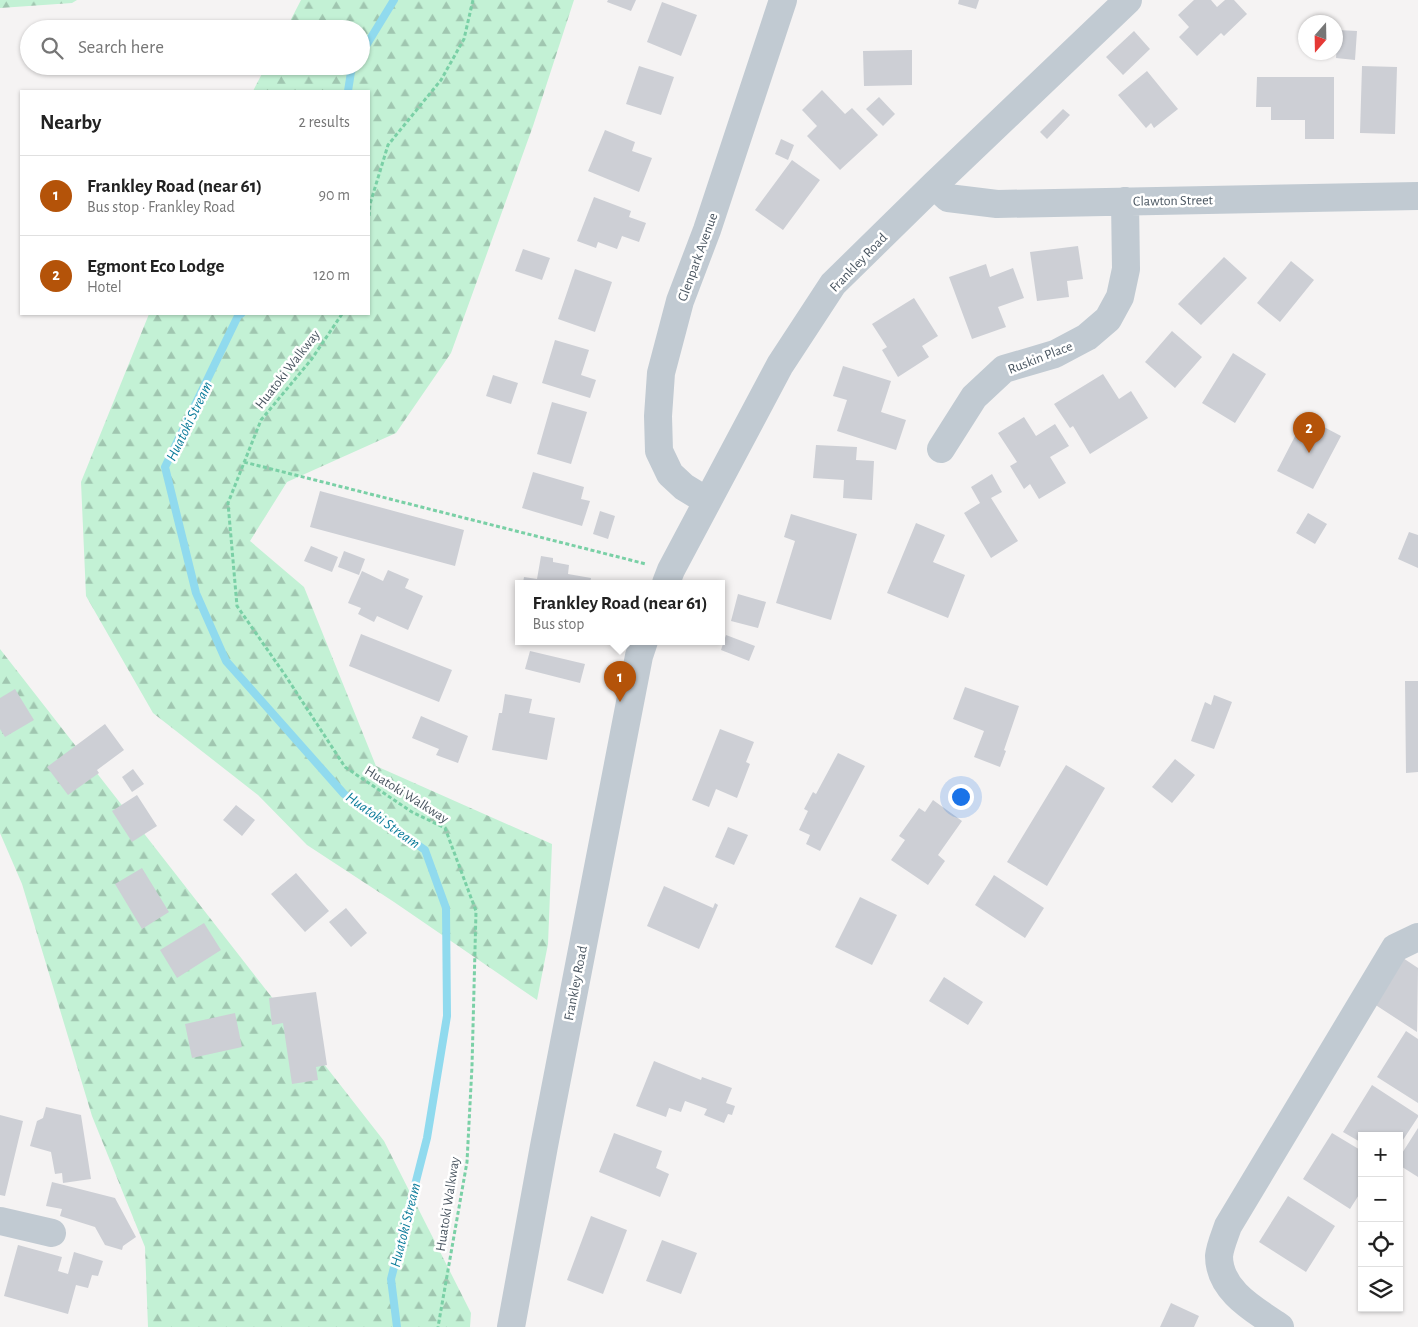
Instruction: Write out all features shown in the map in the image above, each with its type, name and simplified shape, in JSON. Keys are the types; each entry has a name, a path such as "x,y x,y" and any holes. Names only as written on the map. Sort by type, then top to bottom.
{"street":[{"name":"Glenpark Avenue","path":"707,501 684,487 670,474 659,451 658,416 661,373 680,302 708,230 783,0"},
{"name":"Frankley Road","path":"668,577 780,365 833,284 1128,0"},
{"name":"Clawton Street","path":"934,185 948,198 997,204 1418,196"},
{"name":"Ruskin Place","path":"941,450 974,397 1004,369 1055,354 1087,337 1108,319 1120,297 1126,269 1125,201"},
{"name":"Frankley Road","path":"511,1327 631,695 643,645"},
{"path":"1280,1327 1243,1302 1229,1287 1222,1270 1220,1256 1228,1226 1395,948 1418,937"},
{"path":"0,1221 52,1233"}],"path":[{"path":"370,204 388,145 440,80 464,39 472,0"},
{"name":"Huatoki Walkway","path":"341,315 311,360 261,420 228,503 237,606 345,767 412,812 446,828 476,911 472,1066 467,1162 438,1327"},
{"path":"244,462 668,577"}],"green space":[{"path":"0,0 77,0 72,3 0,8"},
{"path":"301,0 574,0 533,126 451,353 396,433 287,482 250,541 304,587 376,766 552,844 548,944 537,1000 307,845 258,795 153,713 86,596 81,482 149,315 370,315 370,90 254,90 261,75 370,75 370,20 291,20"},
{"path":"0,649 384,1141 471,1313 470,1327 148,1327 145,1247 92,1116 22,884 0,833"}],"building":[{"path":"608,0 636,0 631,11 607,2"},
{"path":"959,0 979,0 976,9 958,4"},
{"path":"1194,0 1211,0 1217,7 1225,0 1234,0 1247,14 1224,36 1221,33 1197,56 1179,37 1189,27 1178,15"},
{"path":"662,2 697,15 681,56 647,42"},
{"path":"1343,30 1357,31 1355,60 1343,59"},
{"path":"1134,31 1150,49 1123,75 1106,57"},
{"path":"912,50 912,85 864,86 863,51"},
{"path":"639,66 674,77 661,115 626,104"},
{"path":"1362,66 1397,67 1395,134 1360,133"},
{"path":"1147,71 1178,109 1154,128 1151,123 1146,128 1118,95"},
{"path":"1257,77 1334,77 1334,139 1305,139 1305,120 1271,120 1271,107 1256,107"},
{"path":"822,90 845,114 852,108 878,135 840,170 807,136 817,126 802,110"},
{"path":"879,97 895,114 883,126 866,109"},
{"path":"1063,109 1070,115 1047,139 1040,132"},
{"path":"605,130 635,142 632,151 652,158 639,192 588,171"},
{"path":"781,139 794,145 788,160 775,154"},
{"path":"792,160 820,180 783,230 755,210"},
{"path":"594,197 631,211 629,217 646,223 639,242 622,236 617,249 598,242 596,248 577,241"},
{"path":"1078,246 1083,279 1067,281 1069,297 1037,301 1030,252"},
{"path":"523,249 550,258 542,280 515,271"},
{"path":"1224,257 1247,278 1201,325 1178,304"},
{"path":"1291,261 1314,280 1280,322 1257,303"},
{"path":"986,264 990,277 1013,268 1024,298 998,307 1006,327 972,339 949,277"},
{"path":"575,269 612,282 595,332 558,319"},
{"path":"914,298 938,336 922,346 929,357 898,377 882,350 887,347 872,324"},
{"path":"1172,331 1202,357 1175,388 1145,362"},
{"path":"555,340 589,350 581,375 596,380 590,398 542,383"},
{"path":"1233,353 1266,374 1235,423 1202,403"},
{"path":"843,366 891,381 881,412 906,420 896,450 837,431 847,400 833,396"},
{"path":"1103,374 1119,399 1131,391 1148,418 1090,454 1073,426 1070,428 1054,404"},
{"path":"493,375 518,383 511,404 486,396"},
{"path":"552,402 587,412 571,464 537,454"},
{"path":"1024,417 1036,436 1055,424 1069,446 1050,457 1066,483 1039,499 1030,484 1024,489 1010,466 1017,462 998,433"},
{"path":"1305,417 1341,436 1313,489 1277,471"},
{"path":"816,445 857,447 856,460 874,461 872,500 843,498 844,480 813,478"},
{"path":"533,472 584,487 581,499 590,501 582,526 522,508"},
{"path":"992,474 1002,492 991,498 1018,541 991,558 964,513 980,503 971,487"},
{"path":"320,491 464,530 455,566 310,527"},
{"path":"600,511 615,516 608,539 593,534"},
{"path":"1308,513 1327,524 1315,544 1296,533"},
{"path":"791,514 857,534 831,620 776,603 795,541 784,537"},
{"path":"916,523 945,535 933,562 965,575 948,618 887,593"},
{"path":"1409,532 1418,535 1418,568 1398,559"},
{"path":"311,546 338,557 332,572 304,561"},
{"path":"344,551 365,559 359,575 338,567"},
{"path":"541,556 553,558 553,562 569,565 568,574 591,578 591,580 524,580 524,577 537,579"},
{"path":"388,570 409,579 405,588 423,596 408,630 377,616 374,622 358,614 361,608 348,603 362,571 383,581"},
{"path":"738,594 766,602 758,628 731,621"},
{"path":"361,634 452,670 439,702 349,666"},
{"path":"726,635 755,646 749,661 721,650 723,645 725,645"},
{"path":"530,651 585,664 580,683 525,669"},
{"path":"1405,681 1418,681 1418,772 1406,773"},
{"path":"965,687 1019,706 1000,767 974,757 984,731 953,719"},
{"path":"15,689 34,720 5,737 0,729 0,698"},
{"path":"505,694 532,699 529,713 555,718 547,760 492,750 499,713 502,713"},
{"path":"1214,695 1232,702 1214,749 1191,741 1205,702 1211,705"},
{"path":"421,716 468,736 458,763 436,755 439,749 412,738"},
{"path":"105,724 124,750 97,770 99,773 68,795 47,767"},
{"path":"720,729 754,742 746,762 750,764 737,798 716,789 709,807 692,800"},
{"path":"838,753 865,766 820,851 806,844 810,835 799,830 808,811 804,809 813,792 816,794"},
{"path":"1175,759 1195,775 1172,803 1152,787"},
{"path":"1066,765 1105,788 1047,886 1007,862"},
{"path":"133,769 144,784 132,792 122,777"},
{"path":"137,795 157,826 132,842 112,811"},
{"path":"933,800 962,821 938,855 945,861 928,885 891,860 905,840 899,836 919,808 925,812"},
{"path":"236,805 255,820 242,836 223,820"},
{"path":"728,827 748,835 734,865 715,857"},
{"path":"142,868 169,912 142,929 115,884"},
{"path":"296,873 329,911 305,932 271,894"},
{"path":"994,875 1044,908 1025,938 975,905"},
{"path":"664,886 713,908 715,903 718,905 699,949 647,926"},
{"path":"860,897 897,915 872,965 835,947"},
{"path":"346,908 367,933 351,947 329,922"},
{"path":"204,923 221,950 177,978 160,950"},
{"path":"1400,956 1418,968 1417,1032 1371,1002"},
{"path":"944,977 983,1002 968,1025 929,1001"},
{"path":"316,992 327,1065 316,1067 318,1080 292,1084 283,1023 272,1025 269,998"},
{"path":"235,1013 242,1047 192,1058 185,1024"},
{"path":"1406,1031 1418,1039 1418,1103 1377,1077"},
{"path":"654,1061 701,1080 702,1077 732,1088 726,1103 735,1106 732,1115 728,1114 724,1123 704,1115 707,1109 685,1101 681,1112 669,1108 666,1117 636,1106"},
{"path":"1372,1085 1418,1115 1403,1140 1403,1132 1358,1132 1358,1141 1343,1132"},
{"path":"46,1107 81,1115 91,1179 63,1183 62,1173 55,1174 51,1152 30,1146 37,1121 43,1118"},
{"path":"0,1115 23,1121 5,1196 0,1195"},
{"path":"1418,1128 1418,1177 1403,1168 1403,1152"},
{"path":"614,1133 662,1151 656,1168 669,1174 660,1197 599,1172"},
{"path":"1332,1133 1358,1149 1358,1196 1350,1209 1303,1179"},
{"path":"52,1182 115,1198 136,1237 123,1246 122,1250 105,1245 95,1227 60,1216 62,1209 46,1206"},
{"path":"1288,1196 1335,1226 1306,1272 1259,1242"},
{"path":"591,1216 627,1230 603,1294 567,1280"},
{"path":"662,1240 697,1253 681,1294 646,1281"},
{"path":"18,1245 62,1257 58,1271 68,1274 74,1252 103,1261 98,1276 92,1275 88,1288 76,1285 68,1314 4,1296"},
{"path":"1171,1303 1199,1316 1194,1327 1160,1327"}],"waterway":[{"name":"Huatoki Stream","path":"370,39 394,0"},
{"name":"Huatoki Stream","path":"348,90 351,75"},
{"name":"Huatoki Stream","path":"240,315 165,467 196,593 226,661 344,794 425,850 446,908 447,1016 427,1138 391,1279 397,1327"}],"place":[{"name":"Egmont Eco Lodge","path":"1309,453"},
{"name":"Frankley Road (near 61)","path":"620,702"}]}
